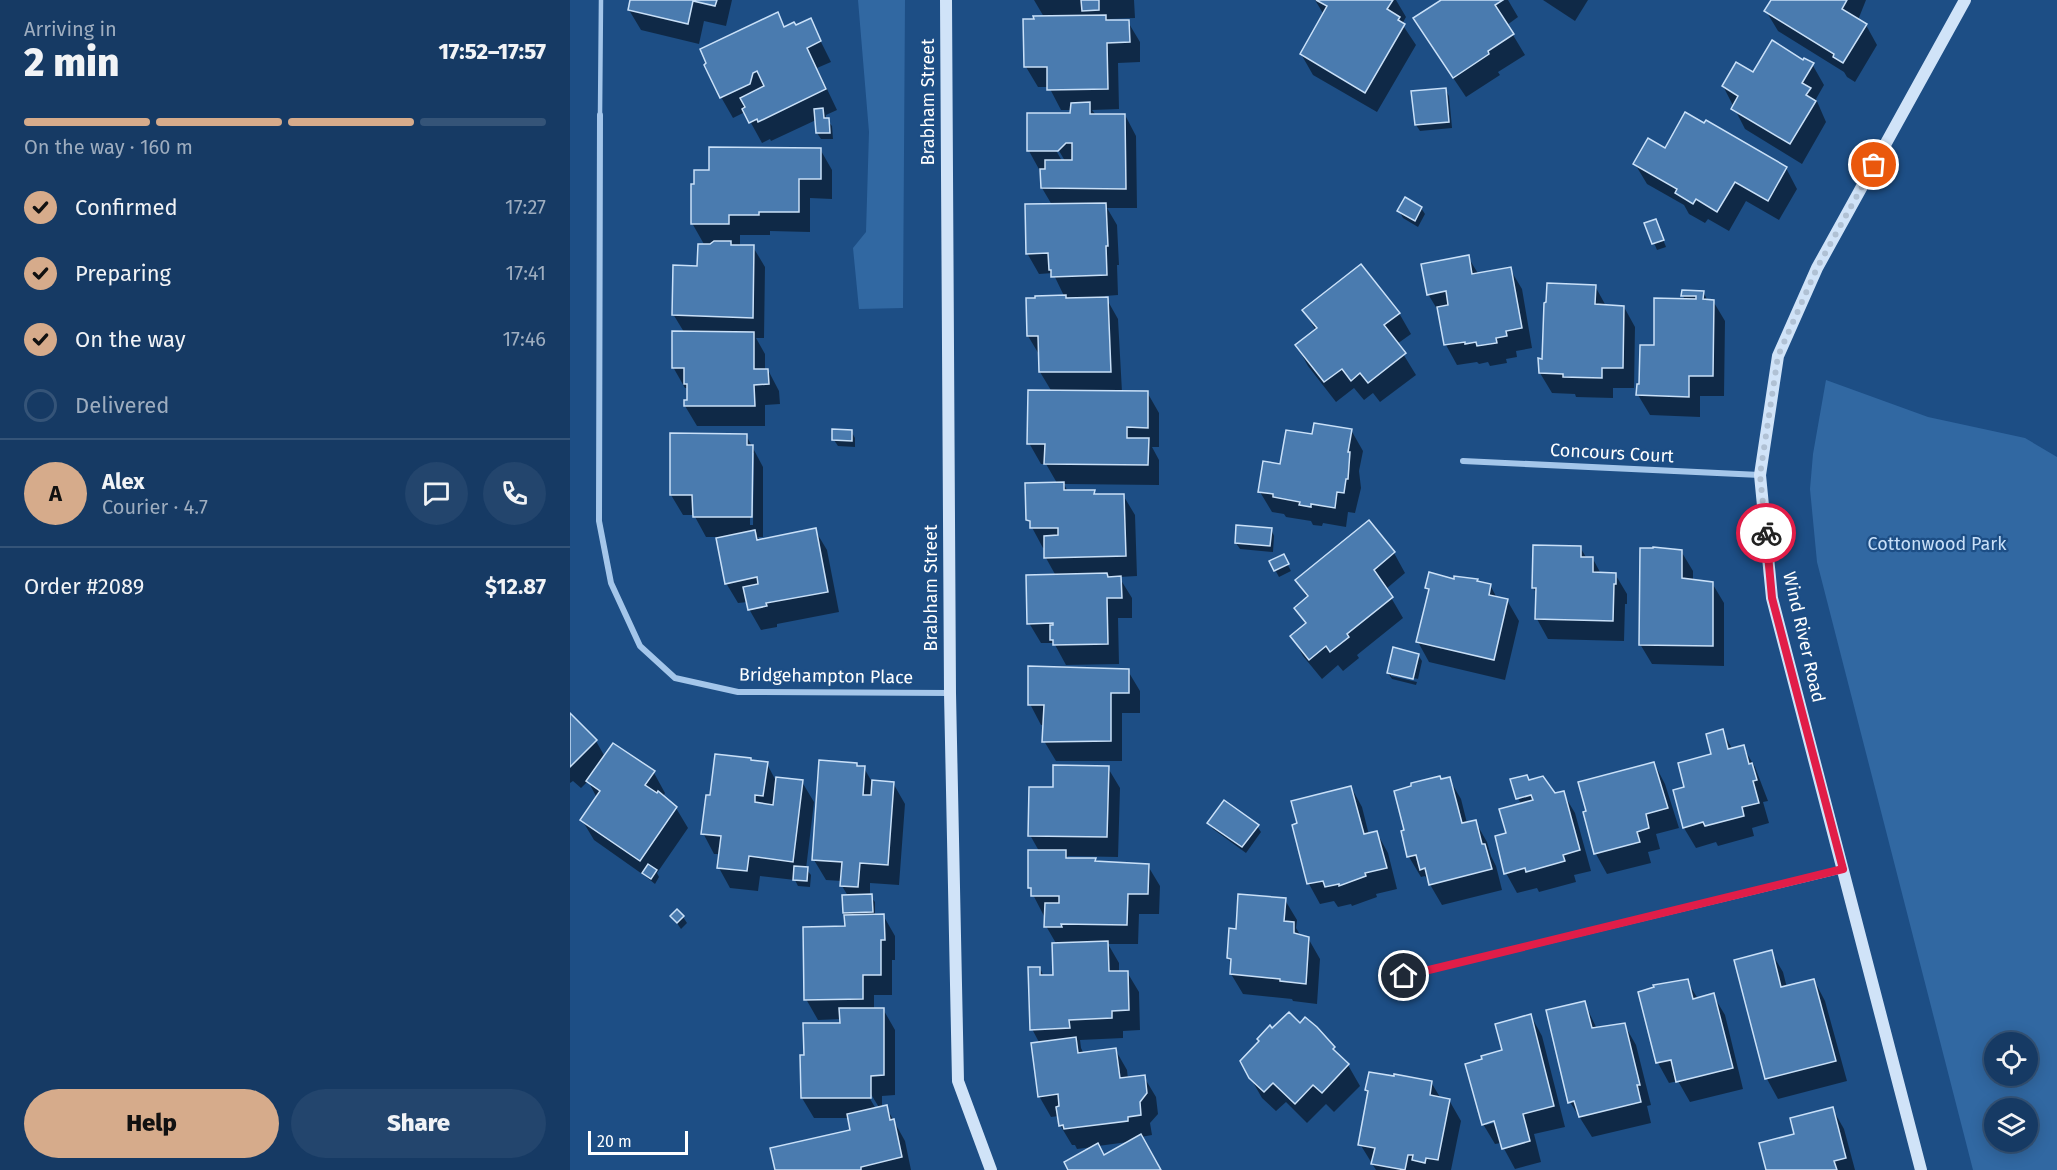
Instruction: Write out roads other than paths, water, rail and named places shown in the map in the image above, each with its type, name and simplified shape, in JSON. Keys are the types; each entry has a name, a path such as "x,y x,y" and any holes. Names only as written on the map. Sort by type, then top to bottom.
{"street":[{"name":"Brabham Street","path":"945,0 950,693 958,1081 991,1170"},
{"name":"Wind River Road","path":"1921,1170 1772,598 1760,475 1778,356 1817,268 1965,0"},
{"name":"Bridgehampton Place","path":"600,115 599,521 611,583 640,646 675,678 738,692 950,693"},
{"name":"Concours Court","path":"1463,461 1760,475"},
{"path":"1404,976 1843,869"}],"lane":[{"path":"600,115 601,0"}],"park label":[{"name":"Cottonwood Park","path":"1937,544"}]}
